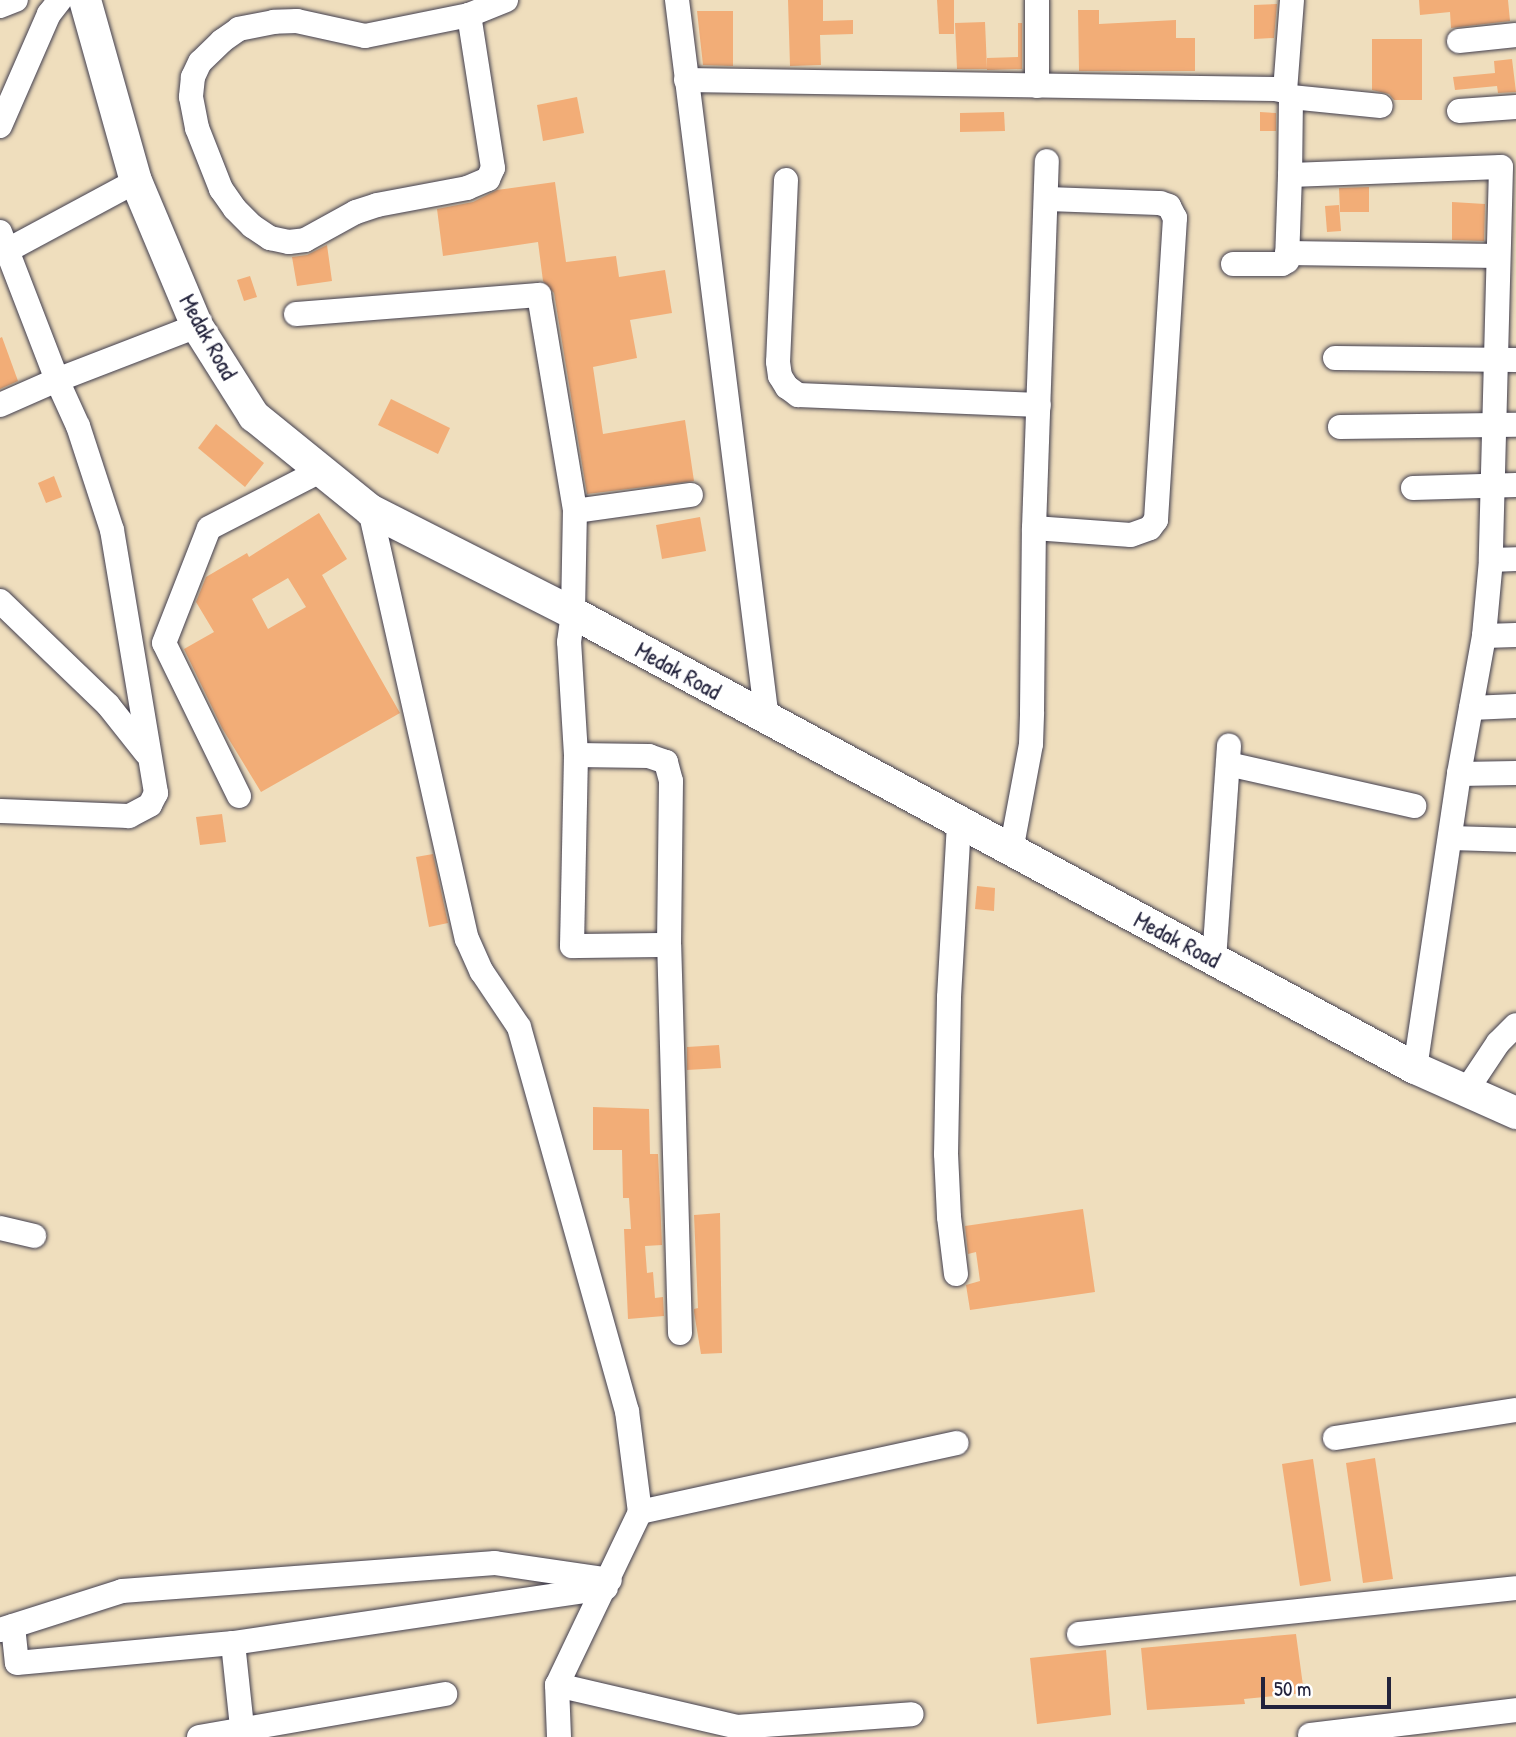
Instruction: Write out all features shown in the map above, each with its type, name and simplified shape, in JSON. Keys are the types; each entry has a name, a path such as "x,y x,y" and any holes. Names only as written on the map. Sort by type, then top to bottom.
{"main road":[{"name":"Medak Road","path":"85,0 136,181 197,326 254,416 370,510 573,613 1415,1068 1516,1113"}],"street":[{"path":"0,6 16,0"},
{"path":"0,126 49,14 60,0"},
{"path":"469,15 493,168 488,179 467,188 377,205 356,212 305,240 289,242 270,238 252,226 235,209 216,177 197,128 191,97 193,77 200,62 222,41 239,29 274,22 297,21 365,36 469,15 506,0"},
{"path":"677,0 767,720"},
{"path":"1037,0 1037,86"},
{"path":"1233,264 1282,264 1287,261 1290,175 1288,94 1292,0"},
{"path":"1459,41 1516,35"},
{"path":"686,80 1037,86 1288,94 1381,107"},
{"path":"1459,111 1516,107"},
{"path":"1011,851 1031,744 1034,528 1047,161"},
{"path":"1290,175 1508,167 1507,229 1498,256 1506,293 1504,425 1491,485 1491,561 1485,636 1459,774 1415,1068"},
{"path":"786,180 778,362 780,376 788,387 798,395 1039,405"},
{"path":"0,811 130,816 150,805 156,793 112,530 78,426 57,380 4,241 136,181"},
{"path":"1034,528 1131,535 1150,528 1156,520 1175,218 1168,206 1160,203 1046,199"},
{"path":"1287,253 1498,256"},
{"path":"296,314 539,295 575,511 573,613 569,642 576,755 572,946 669,945"},
{"path":"0,405 197,326"},
{"path":"1335,358 1505,361"},
{"path":"1340,427 1504,425"},
{"path":"239,796 164,643 209,528 322,470"},
{"path":"1413,488 1516,485"},
{"path":"575,511 691,495"},
{"path":"370,510 467,939 482,972 519,1027 627,1411 640,1512 558,1685 559,1737"},
{"path":"1491,561 1516,559"},
{"path":"0,601 59,654 123,721 150,759"},
{"path":"1485,636 1516,635"},
{"path":"1471,708 1516,706"},
{"path":"576,755 649,756 666,762 671,781 669,945 680,1333"},
{"path":"1214,960 1229,755 1415,806"},
{"path":"1459,774 1516,774"},
{"path":"956,1274 948,1217 946,1154 949,997 959,823"},
{"path":"1451,838 1516,840"},
{"path":"1466,1091 1497,1043 1516,1025"},
{"path":"0,1228 34,1236"},
{"path":"1335,1438 1516,1410"},
{"path":"640,1512 957,1443"},
{"path":"495,1563 608,1584 233,1643 17,1663 7,1628 122,1591 495,1563"},
{"path":"1079,1634 1516,1588"},
{"path":"233,1643 243,1734"},
{"path":"558,1685 737,1727 912,1714"},
{"path":"199,1737 243,1734 445,1694"},
{"path":"1310,1735 1516,1710"}],"building":[{"path":"788,0 823,0 823,21 853,20 853,34 820,35 821,65 790,66"},
{"path":"937,0 954,0 954,34 939,34"},
{"path":"1419,0 1508,0 1510,21 1451,28 1450,12 1420,15"},
{"path":"1277,4 1274,38 1254,39 1254,5"},
{"path":"1078,10 1099,10 1099,24 1176,20 1176,38 1195,38 1195,71 1079,71"},
{"path":"697,11 733,11 733,66 703,65"},
{"path":"985,22 987,69 957,69 955,23"},
{"path":"1018,23 1022,23 1022,69 987,70 987,58 1018,57"},
{"path":"1372,39 1422,39 1422,100 1394,100 1389,94 1372,90"},
{"path":"1512,59 1516,92 1498,93 1497,86 1455,90 1453,77 1495,73 1494,61"},
{"path":"577,97 584,133 543,141 537,105"},
{"path":"1004,112 1005,131 960,132 960,113"},
{"path":"1260,112 1276,113 1276,131 1260,131"},
{"path":"555,182 566,262 616,256 619,277 665,270 672,313 630,320 637,358 593,367 603,434 685,420 694,481 587,494 554,293 543,281 538,242 443,256 437,209 473,202 497,190"},
{"path":"1369,187 1369,212 1340,212 1339,188"},
{"path":"1452,202 1485,204 1484,241 1452,240"},
{"path":"1339,205 1341,231 1327,232 1325,206"},
{"path":"327,245 332,281 297,286 292,257 307,255"},
{"path":"250,276 257,297 244,301 237,280"},
{"path":"2,337 18,381 0,389 0,338"},
{"path":"391,399 450,428 438,454 378,425"},
{"path":"216,424 264,463 245,487 198,448"},
{"path":"54,476 62,497 46,503 38,483"},
{"path":"319,513 347,559 322,575 400,713 261,792 222,728 184,649 214,632 196,602 206,577 247,553 249,557","holes":["288,578 306,607 268,629 252,599"]},
{"path":"700,517 706,551 662,559 656,525"},
{"path":"222,814 226,842 200,845 196,817"},
{"path":"433,854 448,923 429,927 416,857"},
{"path":"977,886 995,888 994,911 975,909"},
{"path":"719,1045 721,1068 687,1070 687,1047"},
{"path":"593,1107 649,1109 650,1154 658,1154 662,1245 645,1246 647,1273 653,1272 655,1298 663,1297 664,1316 628,1319 624,1229 631,1229 629,1198 623,1198 622,1150 593,1150"},
{"path":"1083,1209 1095,1292 970,1310 966,1285 980,1281 976,1252 968,1254 965,1226"},
{"path":"720,1213 722,1353 701,1354 694,1312 694,1309 698,1308 694,1215"},
{"path":"1375,1458 1393,1579 1363,1583 1346,1463"},
{"path":"1313,1459 1331,1581 1300,1586 1282,1464"},
{"path":"1296,1634 1304,1693 1244,1699 1245,1704 1147,1710 1141,1648"},
{"path":"1106,1650 1111,1715 1037,1724 1030,1658"}]}
